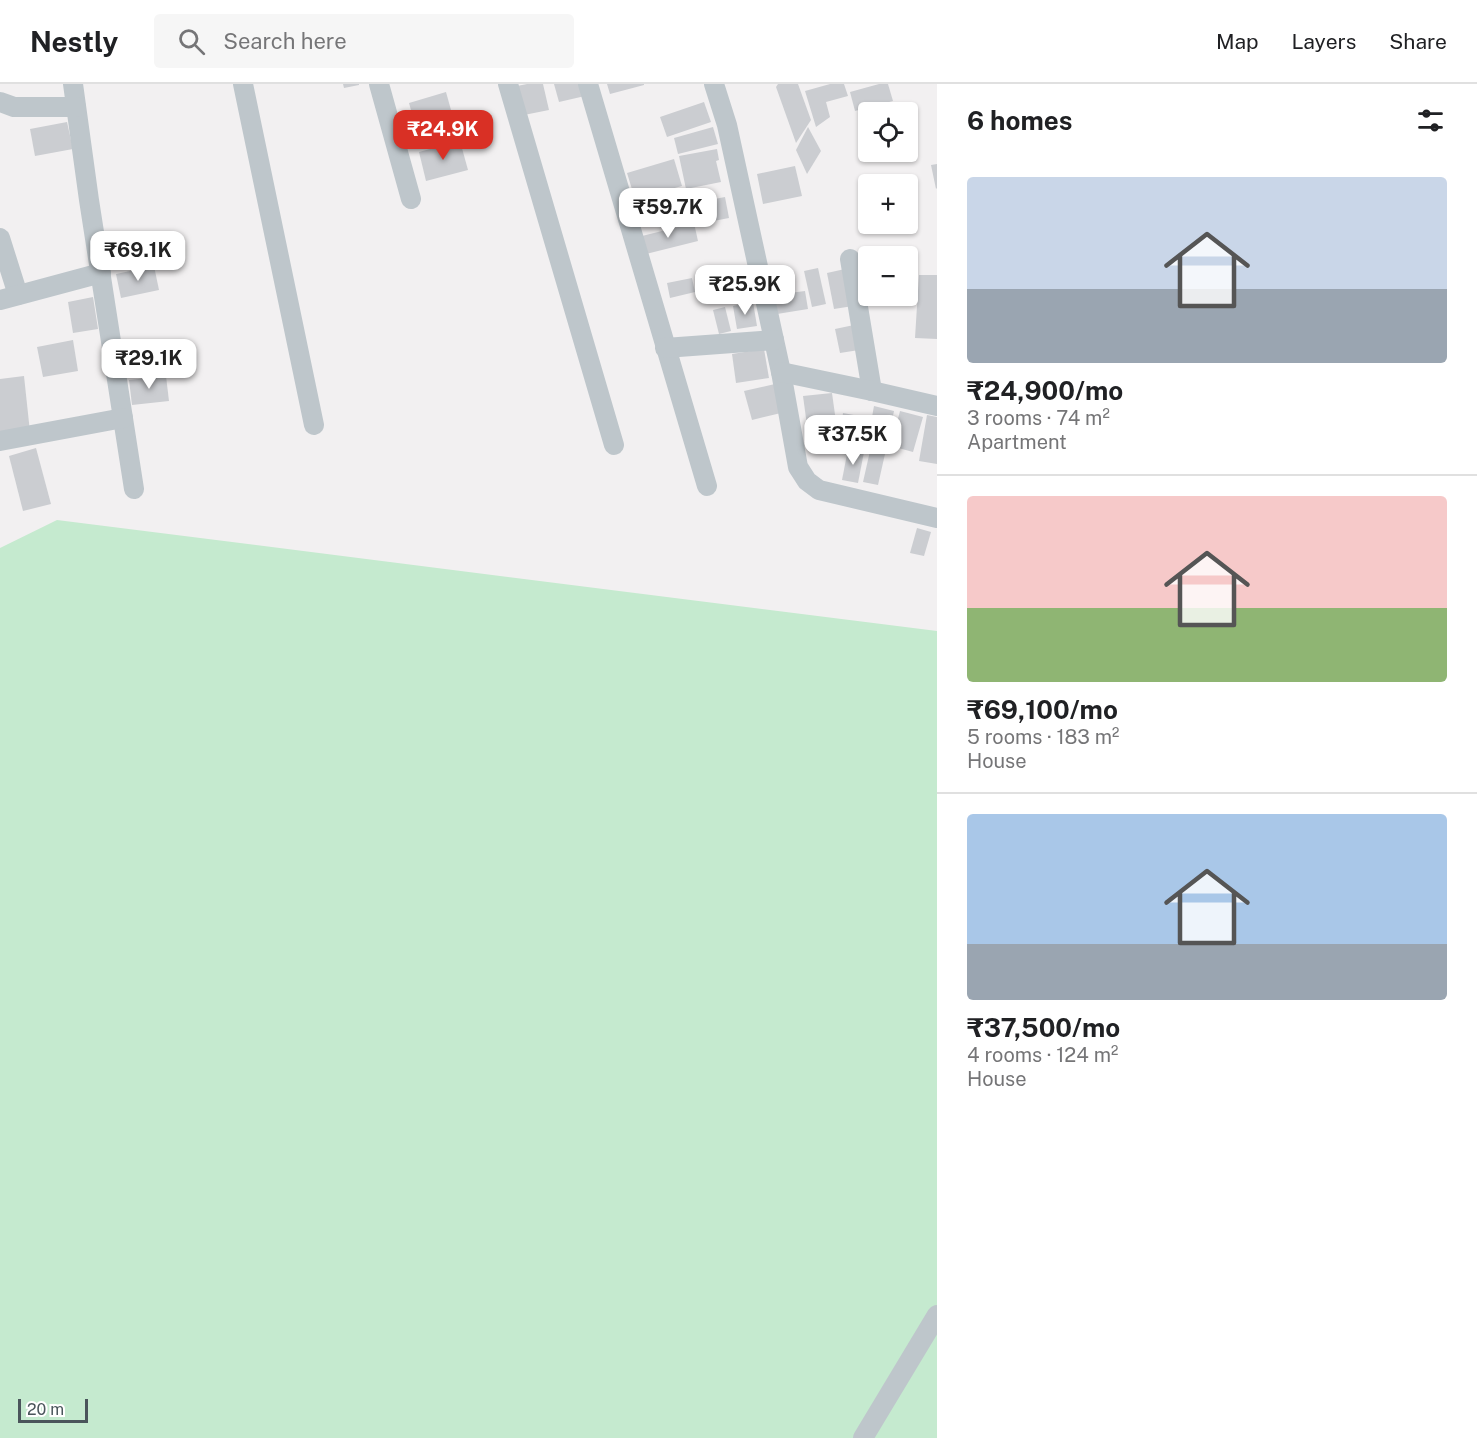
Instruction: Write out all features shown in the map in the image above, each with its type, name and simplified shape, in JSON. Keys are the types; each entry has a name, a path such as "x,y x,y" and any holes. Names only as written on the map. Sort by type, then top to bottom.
{"street":[{"path":"73,84 134,489"},
{"path":"243,84 314,424"},
{"path":"379,84 411,199"},
{"path":"508,84 614,445"},
{"path":"588,84 707,486"},
{"path":"714,84 726,125 774,340 798,467 807,482 819,490 937,518"},
{"path":"0,122 7,104 76,107"},
{"path":"0,238 9,297 101,273"},
{"path":"850,259 872,390"},
{"path":"665,348 774,340"},
{"path":"781,372 937,406"},
{"path":"0,441 123,418"},
{"path":"863,1438 937,1315"}],"green space":[{"path":"57,520 937,631 937,1438 0,1438 0,548"}],"building":[{"path":"343,84 359,84 359,85 344,88"},
{"path":"543,84 549,110 519,116 512,87"},
{"path":"554,84 582,84 585,96 559,102"},
{"path":"607,84 644,84 644,85 610,94"},
{"path":"778,84 798,84 811,120 796,143 776,87"},
{"path":"830,84 844,84 848,96 826,102 830,117 816,127 805,91"},
{"path":"879,84 888,84 893,101 858,102 858,110 855,111 850,92"},
{"path":"446,92 456,128 419,139 409,103"},
{"path":"704,102 711,122 667,137 660,117"},
{"path":"67,122 73,149 35,156 30,129"},
{"path":"713,127 718,144 678,154 674,138"},
{"path":"808,127 821,151 807,174 796,150"},
{"path":"460,141 468,170 426,181 419,152"},
{"path":"717,149 719,160 716,161 721,182 686,189 679,156"},
{"path":"674,159 682,186 635,199 627,173"},
{"path":"937,164 937,188 936,189 931,165"},
{"path":"795,166 802,196 763,204 757,174"},
{"path":"725,197 729,218 698,224 694,203"},
{"path":"694,223 698,241 642,255 638,237"},
{"path":"154,266 159,290 121,298 116,274"},
{"path":"818,268 826,304 812,307 804,271"},
{"path":"845,269 853,306 834,309 827,273"},
{"path":"919,275 937,275 937,339 915,338"},
{"path":"692,278 695,292 670,298 667,283"},
{"path":"805,291 808,309 777,314 775,295"},
{"path":"93,297 98,329 73,333 68,302"},
{"path":"753,302 757,326 737,329 733,306"},
{"path":"725,307 731,331 719,334 713,310"},
{"path":"854,325 859,350 840,353 835,329"},
{"path":"73,340 78,371 43,377 37,347"},
{"path":"764,349 769,378 736,383 732,354"},
{"path":"24,376 30,432 0,435 0,379"},
{"path":"166,376 169,401 132,405 129,380"},
{"path":"775,384 781,413 752,420 744,391"},
{"path":"832,393 837,429 808,433 803,396"},
{"path":"874,406 894,411 887,443 868,439"},
{"path":"900,411 923,417 913,452 891,446"},
{"path":"843,413 870,418 865,444 839,439"},
{"path":"927,415 937,417 937,464 919,461"},
{"path":"36,448 51,504 23,511 9,456"},
{"path":"848,449 864,452 858,483 842,480"},
{"path":"870,451 885,454 878,485 863,482"},
{"path":"917,528 931,532 924,556 910,553"}]}
